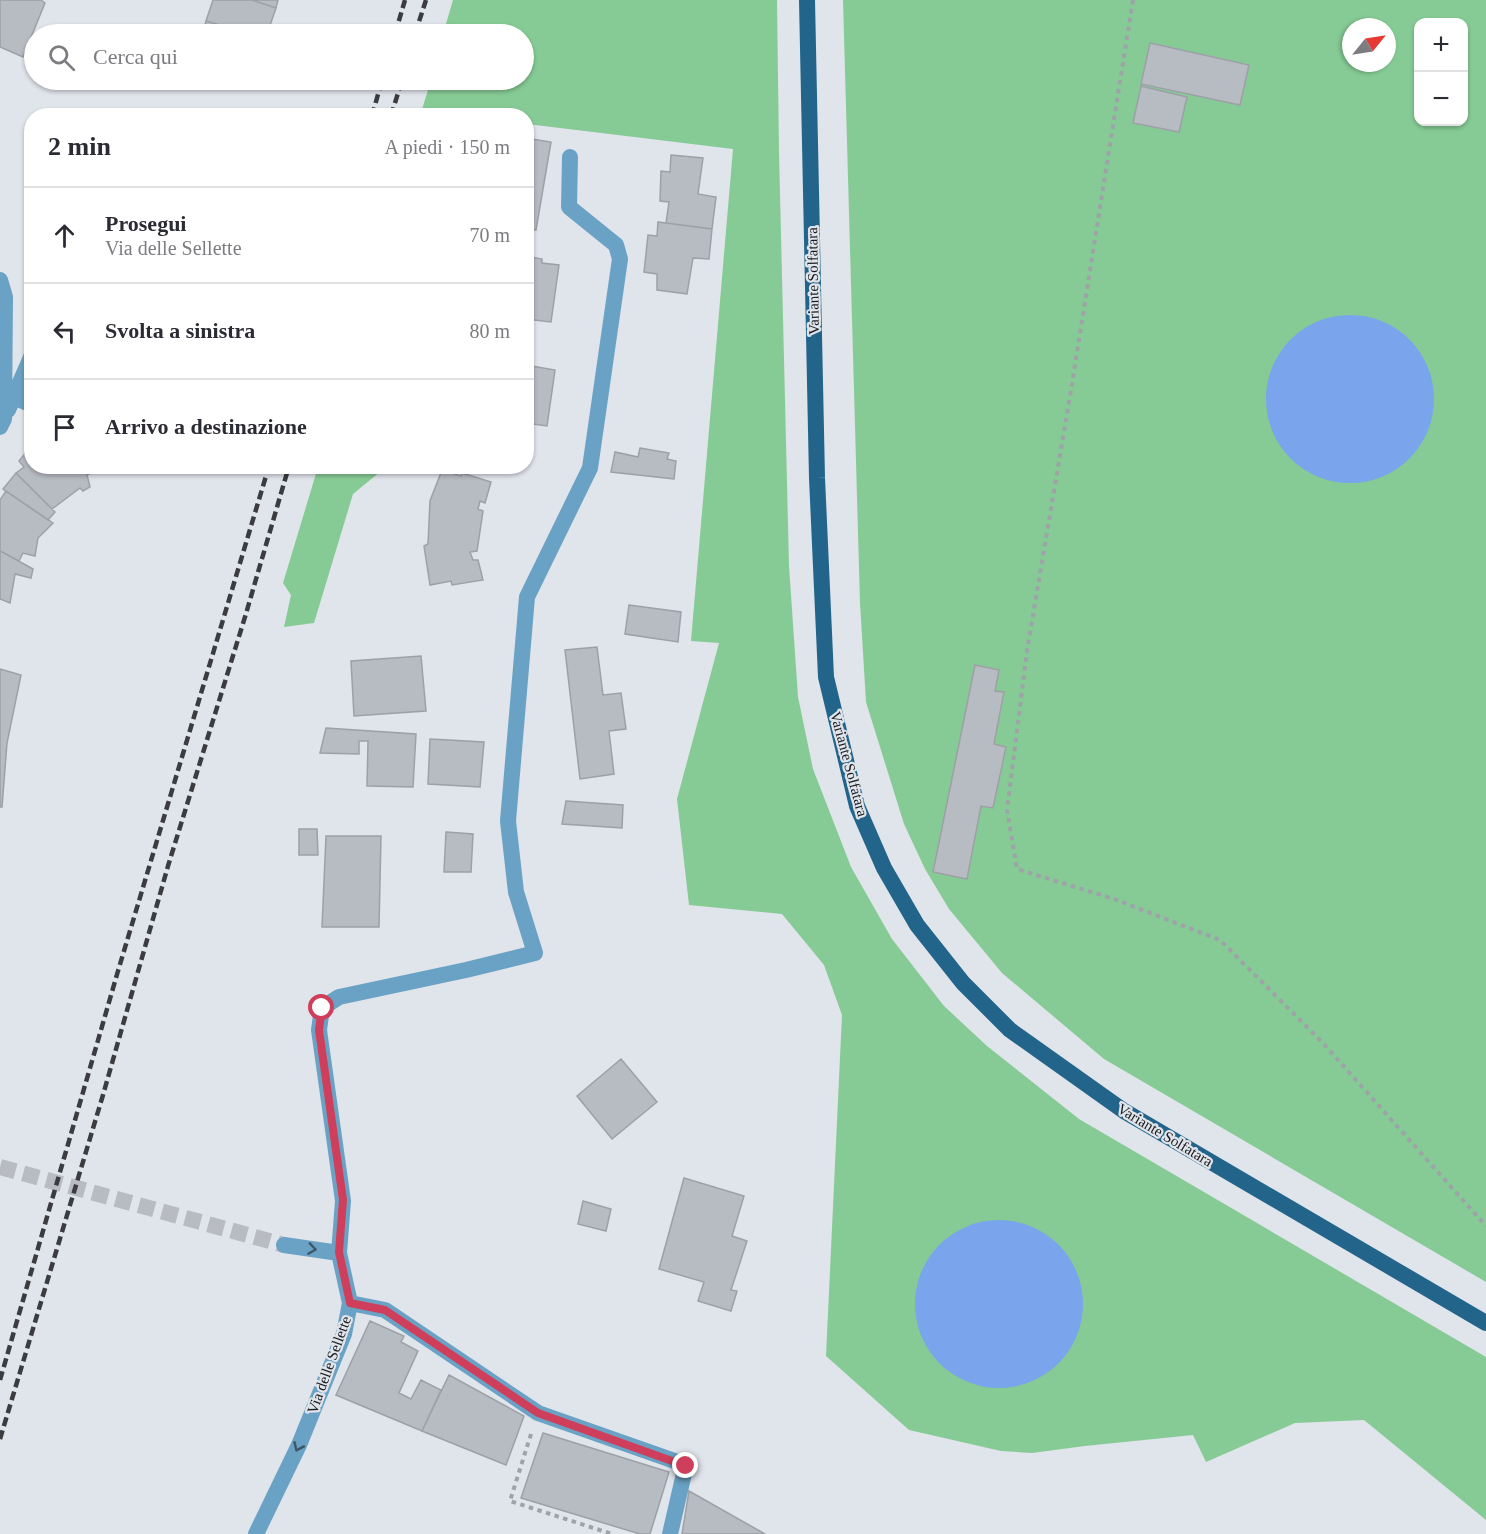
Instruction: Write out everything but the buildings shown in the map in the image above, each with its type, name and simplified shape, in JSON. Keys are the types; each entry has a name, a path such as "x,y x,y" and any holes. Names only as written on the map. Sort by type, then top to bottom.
{"main road":[{"name":"Variante Solfatara","path":"807,0 817,478 826,677 857,806 884,868 917,925 963,983 1010,1030 1124,1112 1486,1323"}],"street":[{"name":"Via delle Sellette","path":"256,1534 299,1445 344,1334 350,1303 339,1252 343,1200 319,1030 322,1008 339,997 534,953 516,892 508,820 527,597 590,468 620,258 616,245 568,207 570,157"},
{"path":"0,280 5,297 2,423"},
{"path":"2,423 24,374"},
{"path":"14,397 24,401"},
{"path":"284,1245 339,1252"},
{"path":"350,1303 385,1310 538,1413 686,1466 670,1534"}],"path":[{"path":"1133,0 1027,651 1007,810 1017,869 1114,899 1220,940 1323,1043 1486,1226"},
{"path":"538,1413 510,1501 612,1534"}],"green space":[{"path":"453,0 777,0 789,566 798,697 813,769 851,867 892,939 944,1006 987,1046 1079,1119 1486,1357 1486,1520 1364,1420 1295,1423 1206,1462 1193,1435 1032,1453 1001,1451 909,1430 826,1356 842,1015 824,965 782,914 689,905 677,799 719,643 691,641 733,149 534,125 534,108 422,108 428,90 534,90 534,24 446,24"},
{"path":"843,0 1486,0 1486,1282 1104,1059 1002,973 949,909 925,869 904,824 866,702 860,603"},
{"path":"316,474 377,474 353,494 314,623 284,627 291,595 283,583"}],"water":[{"path":"1350,315 1382,322 1397,329 1409,340 1420,352 1427,367 1434,399 1427,431 1420,446 1409,458 1397,469 1382,476 1350,483 1318,476 1303,469 1291,458 1280,446 1273,431 1266,399 1273,367 1280,352 1291,340 1303,329 1318,322"},
{"path":"999,1220 1031,1226 1046,1234 1058,1245 1069,1257 1077,1272 1083,1304 1077,1336 1069,1351 1058,1363 1046,1374 1031,1382 999,1388 967,1382 952,1374 940,1363 929,1351 921,1336 915,1304 921,1272 929,1257 940,1245 952,1234 967,1226"}],"tunnel":[{"path":"0,1167 284,1245"}],"railway":[{"path":"398,24 405,0"},
{"path":"418,24 426,0"},
{"path":"374,108 379,90"},
{"path":"393,108 399,90"},
{"path":"0,1380 118,971 267,474"},
{"path":"0,1439 103,1095 168,866 287,474"}],"route":[{"path":"322,1008 319,1030 343,1200 339,1252 350,1303 385,1310 538,1413 686,1466"}]}
